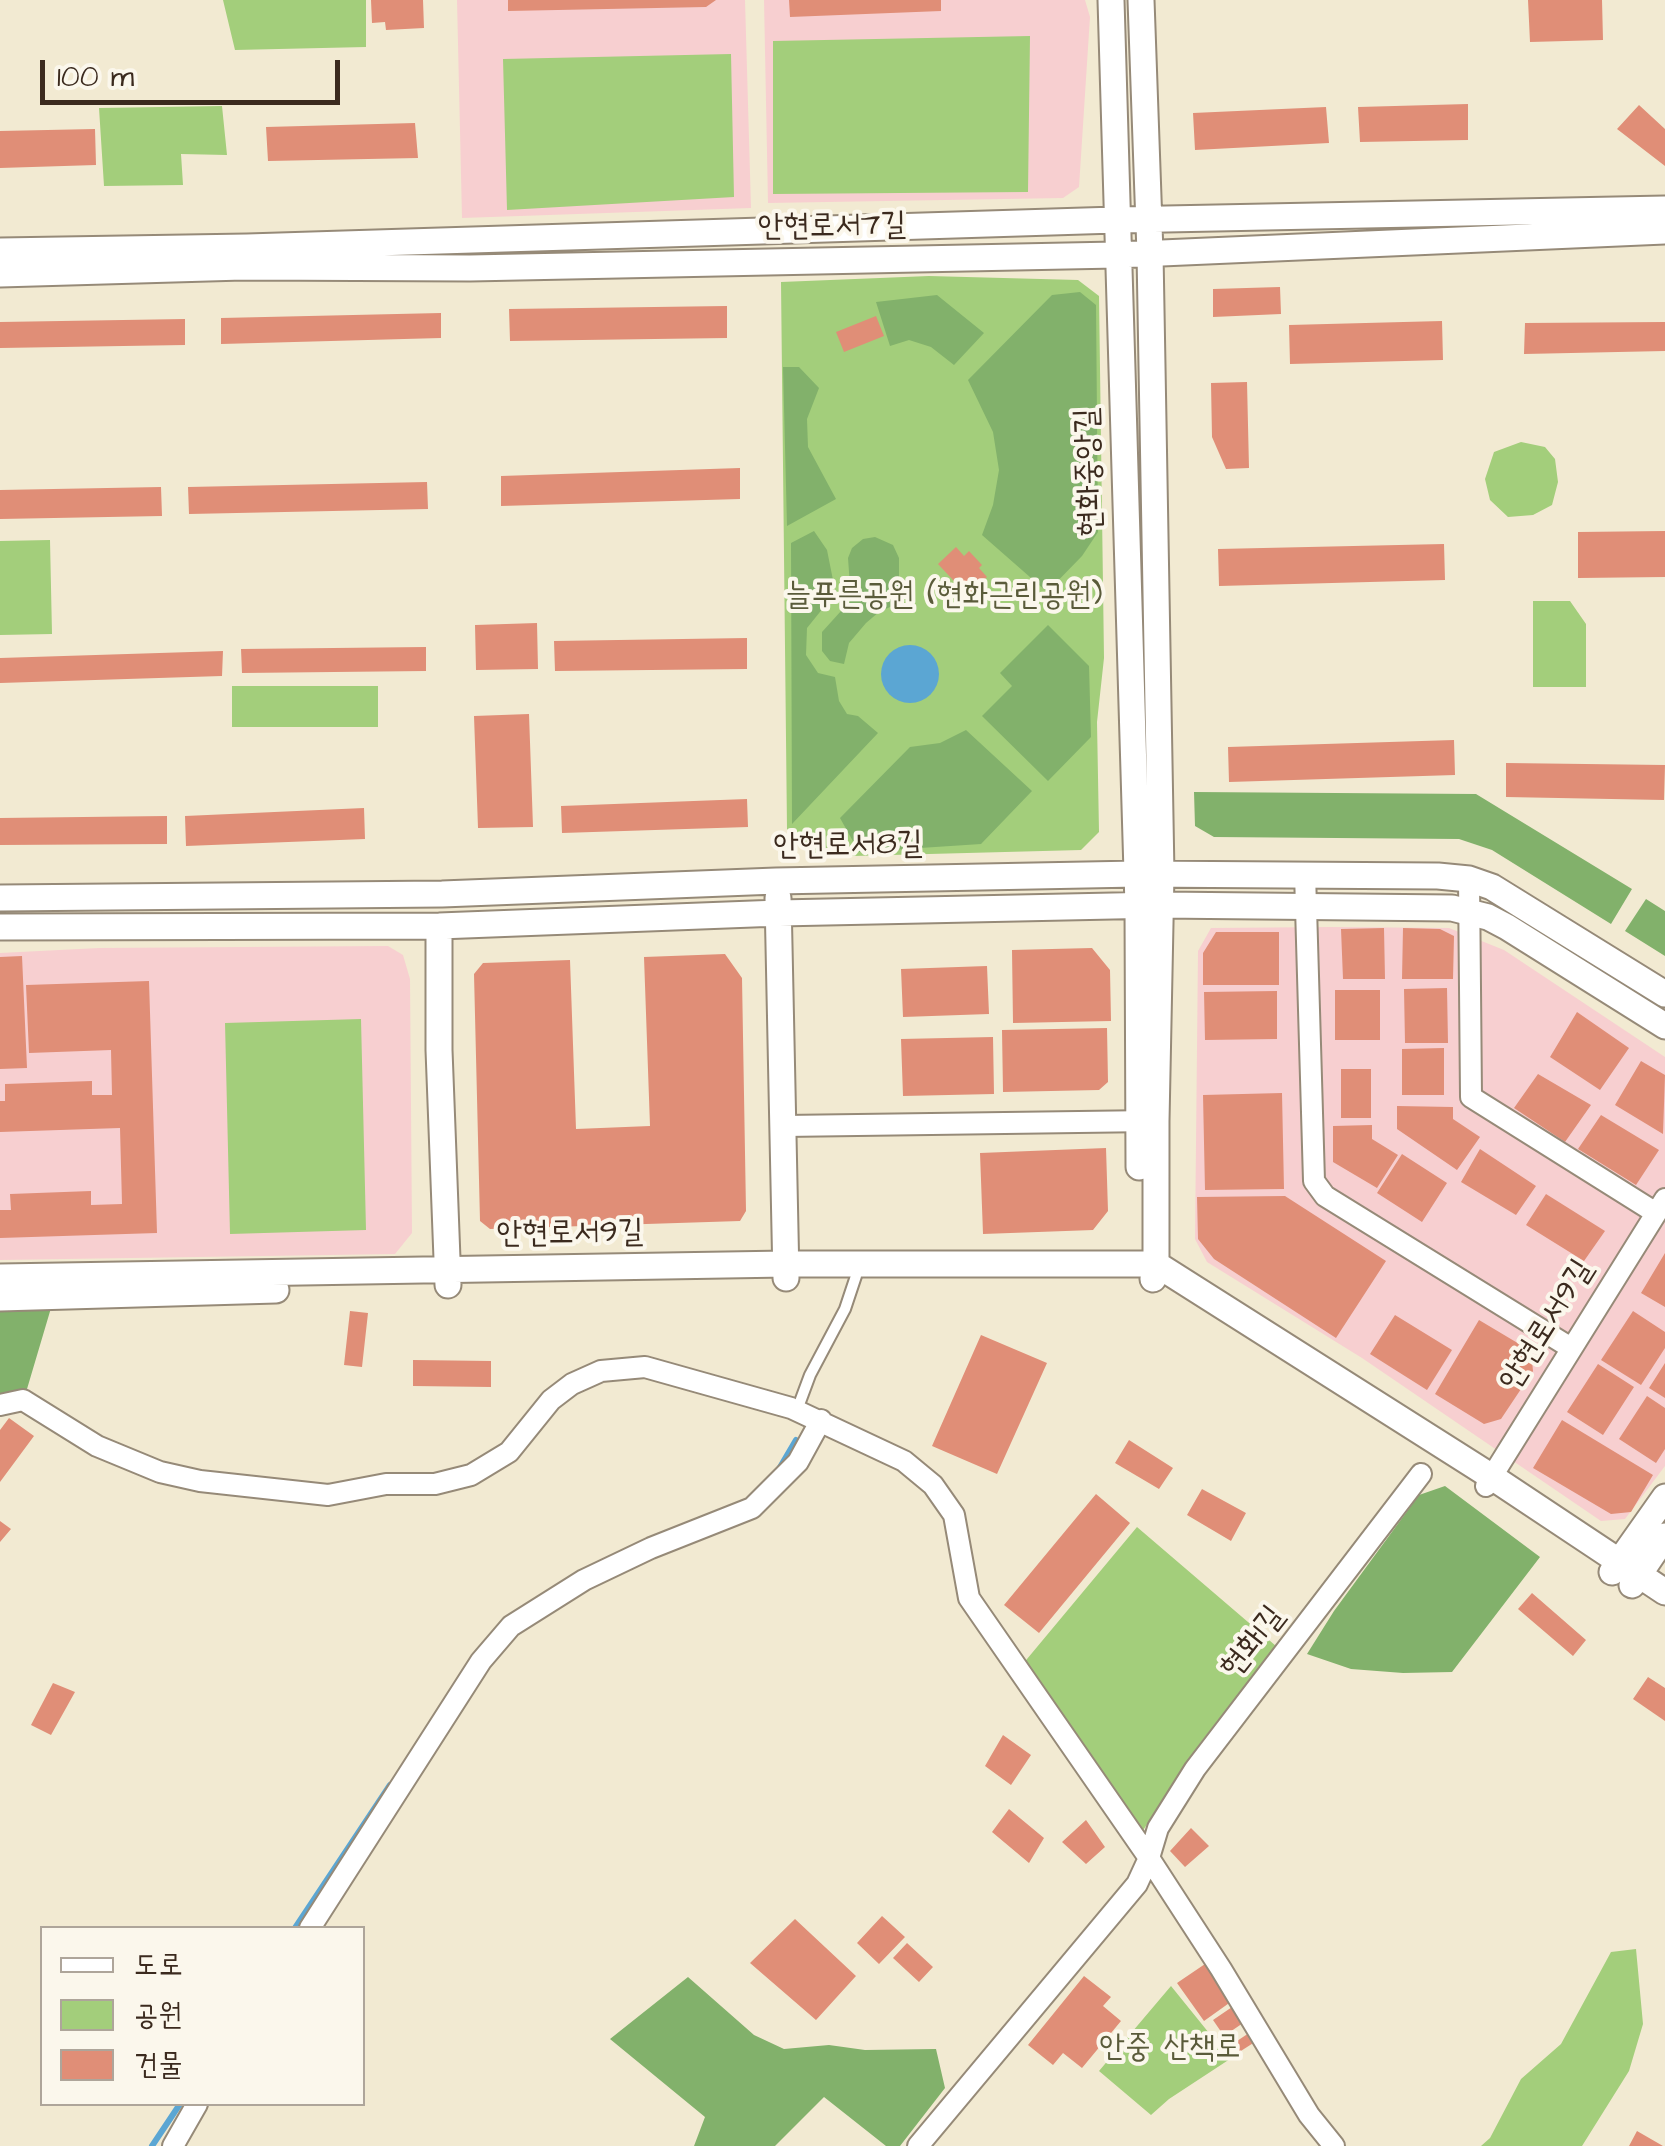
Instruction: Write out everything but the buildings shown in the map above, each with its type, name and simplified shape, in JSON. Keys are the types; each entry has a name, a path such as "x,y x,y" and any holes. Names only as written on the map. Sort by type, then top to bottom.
{"street":[{"name":"현화중앙길","path":"1111,0 1116,254 1150,906 1148,1271"},
{"path":"1141,0 1150,252 1149,874"},
{"name":"안현로서7길","path":"0,274 245,257 1116,220 1665,209"},
{"name":"안현로서7길","path":"0,251 470,268 1116,254 1665,231"},
{"name":"안현로서8길","path":"0,898 442,894 776,881 1149,874 1470,879 1492,887 1665,994"},
{"path":"1305,874 1314,1181 1324,1196 1572,1348"},
{"path":"1470,879 1471,1097 1660,1206"},
{"path":"776,881 786,1271"},
{"name":"안현로서8길","path":"0,927 439,926 779,913 1306,904 1469,912 1507,927 1665,1026"},
{"path":"439,926 447,1278"},
{"path":"784,1126 1147,1121"},
{"name":"안현로서9길","path":"1489,1482 1660,1206"},
{"name":"안현로서9길","path":"786,1271 856,1276 1148,1271"},
{"name":"안현로서9길","path":"0,1277 447,1278 786,1271 1148,1271"},
{"path":"1148,1271 1489,1482 1626,1573 1665,1607"},
{"name":"안현로서9길","path":"0,1298 447,1278"},
{"path":"0,1406 23,1400 98,1446 160,1472 200,1481 328,1495 386,1484 435,1484 471,1475 510,1452 550,1400 572,1384 601,1371 646,1367 797,1410 904,1461 933,1485 954,1515 969,1598 1150,1858 1309,2115 1334,2146"},
{"path":"311,1926 481,1661 511,1626 584,1580 650,1548 752,1508 798,1462 821,1420"},
{"name":"현화1길","path":"918,2146 1125,1898 1150,1858 1158,1828 1195,1769 1421,1474"},
{"path":"1626,1573 1665,1497"},
{"path":"1626,1573 1665,1536"},
{"path":"1626,1573 1665,1592"},
{"path":"173,2146 196,2106"}],"lane":[{"path":"797,1410 810,1375 845,1309 856,1276"}],"shaded area":[{"path":"457,0 745,0 751,208 462,218"},
{"path":"764,0 1085,0 1090,17 1079,187 1063,198 768,203"},
{"path":"1211,928 1449,928 1504,950 1665,1057 1665,1466 1625,1519 1601,1521 1362,1358 1207,1262 1195,1239 1198,951"},
{"path":"388,946 403,955 410,979 412,1233 395,1254 0,1260 0,953 99,948"}],"green space":[{"path":"223,0 366,0 366,47 235,50"},
{"path":"1030,36 1028,192 773,194 773,41"},
{"path":"731,54 734,197 507,210 503,59"},
{"path":"222,106 227,155 181,154 183,185 104,186 99,108"},
{"name":"늘푸른공원 (현화근린공원)","path":"929,276 1078,280 1099,296 1104,658 1097,722 1099,832 1081,850 815,857 787,829 781,282"},
{"path":"1080,292 1096,305 1098,532 1082,556 1047,592 982,535 993,505 999,470 993,432 968,380 1052,295"},
{"path":"937,295 984,333 954,365 931,347 909,340 890,346 876,302"},
{"path":"783,367 799,367 819,388 807,419 808,447 836,499 787,526"},
{"path":"1521,442 1545,447 1555,459 1558,482 1552,505 1533,515 1508,517 1490,500 1485,479 1494,452"},
{"path":"814,531 827,550 834,585 832,597 807,628 806,655 818,673 835,677 839,701 847,714 858,716 878,733 792,824 791,543"},
{"path":"875,537 893,545 899,558 899,603 866,623 849,643 844,664 830,661 822,651 822,632 851,600 848,558 852,548 863,539"},
{"path":"50,540 52,634 0,635 0,541"},
{"path":"1533,601 1570,601 1586,624 1586,687 1533,687"},
{"path":"1048,625 1089,666 1091,737 1048,781 982,716 1012,686 1000,673"},
{"path":"232,686 378,686 378,727 232,727"},
{"path":"966,730 1032,791 981,844 859,852 840,818 910,747 940,743"},
{"path":"1194,792 1476,794 1632,889 1611,924 1492,850 1459,839 1214,837 1195,826"},
{"path":"1646,899 1665,911 1665,956 1625,931"},
{"path":"361,1019 366,1230 230,1234 225,1023"},
{"path":"51,1308 27,1389 0,1398 0,1312"},
{"path":"1445,1486 1540,1557 1452,1672 1351,1669 1307,1654 1419,1495"},
{"path":"1137,1527 1276,1646 1201,1742 1142,1832 1022,1665"},
{"path":"1636,1949 1643,2024 1629,2071 1582,2146 1481,2146 1490,2138 1521,2079 1561,2044 1611,1952"},
{"path":"688,1977 754,2035 784,2049 829,2045 865,2050 936,2049 945,2088 900,2146 886,2146 824,2097 775,2146 694,2146 705,2117 610,2039"},
{"name":"안중 산책로","path":"1171,1986 1230,2059 1151,2115 1099,2071"}],"water":[{"path":"910,645 931,653 939,674 931,695 910,703 889,695 881,674 889,653"}],"waterway":[{"path":"779,1469 796,1440"},
{"path":"296,1926 390,1785"},
{"path":"152,2146 179,2106"}]}
